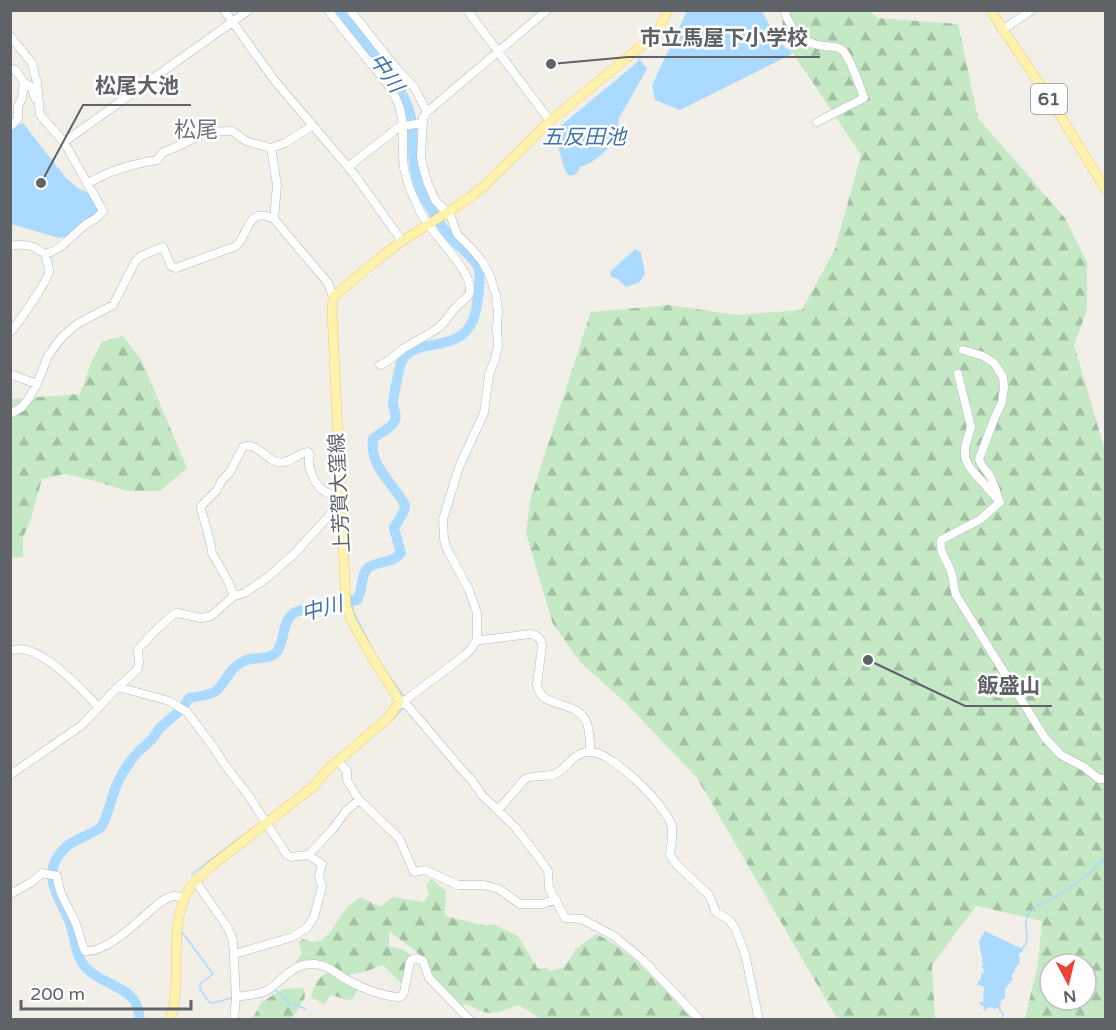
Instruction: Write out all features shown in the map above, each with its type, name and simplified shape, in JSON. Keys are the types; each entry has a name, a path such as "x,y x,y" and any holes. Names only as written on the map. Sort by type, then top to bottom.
{"main road":[{"path":"333,297 402,241 459,206 485,185 550,121 651,38 659,30 668,10"},
{"name":"61","path":"990,10 1055,107 1106,190"},
{"name":"上芳賀大窪線","path":"333,297 346,601 351,620 396,694 403,701"},
{"path":"170,1020 174,1009 177,983 177,925 184,898 218,860 315,786 325,772 388,718 403,701"}],"street":[{"path":"224,10 275,81 348,167 402,241"},
{"path":"64,142 249,10"},
{"path":"328,10 388,85 399,104 404,125 404,166 408,182 418,207 440,241 454,256 469,284 469,294 439,328 380,364"},
{"path":"350,10 414,87 427,112"},
{"path":"466,10 550,121"},
{"path":"547,10 427,112 421,124 422,164 435,200 451,217 457,234 482,261 490,276 498,311 496,328 498,346 489,375 484,413 459,467 443,519 446,547 469,590 477,613 477,639 465,654 403,701 482,795 515,827 548,870 549,888 566,918 582,919 614,936 700,1020"},
{"path":"784,10 789,25 803,41 844,51 864,98 817,122"},
{"path":"1002,30 1032,10"},
{"path":"10,36 32,63 39,109"},
{"path":"10,68 15,70 31,87 42,118 64,142 103,211 93,222 88,223 67,242 51,252 45,253 21,244 10,246"},
{"path":"10,127 18,119 18,106 22,98 24,82"},
{"path":"348,167 404,125 421,124"},
{"path":"87,184 116,171 157,160 166,151 207,132 232,131 246,141 271,148 312,126"},
{"path":"271,148 277,185 274,219"},
{"path":"10,414 22,407 29,398 48,356 61,338 77,324 113,305 135,262 141,256 163,247 171,266 176,268 236,246 242,240 252,220 266,215 274,219 328,283 333,297"},
{"path":"10,332 18,324 48,278 50,273 45,253"},
{"path":"963,350 984,356 994,363 1002,377 1004,387 1002,402 979,459 997,491 1000,502"},
{"path":"10,374 37,384"},
{"path":"958,374 971,427 965,447 965,458 970,468 1000,502"},
{"path":"10,775 82,725 137,670 138,649 170,616 177,613 206,617 216,613 234,596 245,593 268,577 295,553 341,502 316,485 309,465 308,452 289,461 278,462 253,447 248,445 243,447 230,472 201,506 212,545 212,554 234,596"},
{"path":"1000,502 981,519 940,540 941,554 950,569 956,595 1053,748 1099,779 1106,779"},
{"path":"477,639 530,634 539,638 542,646 538,690 544,698 570,707 583,717 588,729 590,752"},
{"path":"10,651 15,648 31,650 60,668 99,707"},
{"path":"118,687 169,701 182,708 249,796 287,855 291,857 308,855 322,864 319,875 322,887 314,917 307,928 292,937 235,954"},
{"path":"499,809 525,779 556,774 574,758 590,752 619,765 649,794 668,820 672,830 670,855 677,865 709,895 716,912 729,920 738,934 745,954 759,1020"},
{"path":"338,761 347,771 347,780 359,800 399,838 414,872 425,870 458,885 484,885 499,890 520,904 543,904 555,900"},
{"path":"308,855 332,830 346,811 359,800"},
{"path":"10,894 32,882 42,873 57,876 60,891 86,951 99,949 124,933 163,900 174,896 184,898"},
{"path":"196,882 228,928 233,941 236,997 234,1020"},
{"path":"236,997 264,992 289,971 309,964 323,966 364,988 399,997 404,992 410,962 416,958 425,964 429,978 470,1020"}],"green space":[{"path":"784,11 869,11 878,18 958,24 978,118 1065,218 1087,262 1087,310 1074,345 1106,454 1105,1019 1025,1019 1038,964 1038,1012 1098,1012 1098,952 1039,952 1042,921 976,906 932,965 935,1019 840,1019 835,1015 697,778 627,704 581,663 553,624 526,533 530,500 591,312 669,305 737,315 802,310 835,249 861,155 781,35"},
{"path":"123,336 142,361 187,468 160,491 127,491 64,474 42,479 30,522 23,537 23,557 11,558 11,399 80,394 92,361 102,342"},
{"path":"431,879 446,891 445,916 487,926 493,924 518,936 538,969 545,968 551,971 564,967 576,949 596,934 636,961 692,1019 541,1019 519,1005 490,1013 469,1005 459,1005 434,978 427,960 389,931 389,946 402,949 412,956 402,984 383,965 345,976 312,960 295,963 302,953 299,942 303,939 312,942 322,940 347,907 361,897 380,907 393,897 424,902 429,894 426,885"},
{"path":"328,973 359,988 351,1001 331,995 324,1004 311,997 318,979"},
{"path":"304,988 305,997 292,1019 252,1019 262,1002 283,989"}],"water":[{"path":"687,11 762,11 773,31 792,54 680,110 655,100 652,85"},
{"name":"五反田池","path":"637,56 647,69 619,118 617,138 596,159 581,166 574,175 568,175 560,153 557,129 634,65 639,60"},
{"path":"23,123 66,178 90,194 99,213 70,236 59,238 11,224 10,130"},
{"path":"635,249 641,253 645,273 640,282 626,287 618,279 611,277 610,272"},
{"path":"985,931 1024,950 1019,954 1020,963 1011,976 1013,979 1005,989 1005,998 1001,1000 1000,1007 986,1008 986,1011 979,1002 983,1002 984,987 977,985 984,972 981,968 983,965 979,941"}],"waterway":[{"name":"中川","path":"140,1020 136,1004 130,996 90,972 79,957 71,926 54,886 52,876 57,857 70,844 101,827 117,785 128,764 189,698 216,691 234,667 244,661 272,656 278,650 287,621 294,613 326,608 338,602 357,600 366,570 377,563 394,559 401,553 394,528 405,505 378,466 373,449 373,439 390,427 395,420 393,405 396,383 402,361 408,353 458,338 473,320 476,309 479,285 478,267 447,233 418,183 414,166 412,121 406,102 399,88 338,10"},
{"path":"351,601 354,613 370,644"},
{"path":"381,664 404,697"},
{"path":"394,717 404,708"},
{"path":"192,874 261,822"},
{"path":"1020,950 1026,941 1026,922 1030,912 1072,886 1106,857"},
{"path":"182,932 213,974 200,984 200,989 209,1002 231,998"},
{"path":"274,989 290,1005 294,1004 306,1009"},
{"path":"998,1007 1003,1014 1002,1020"}],"place":[{"name":"市立馬屋下小学校","path":"551,64"},
{"name":"松尾大池","path":"41,183"},
{"name":"飯盛山","path":"868,660"}],"district":[{"name":"松尾","path":"196,130"}]}
